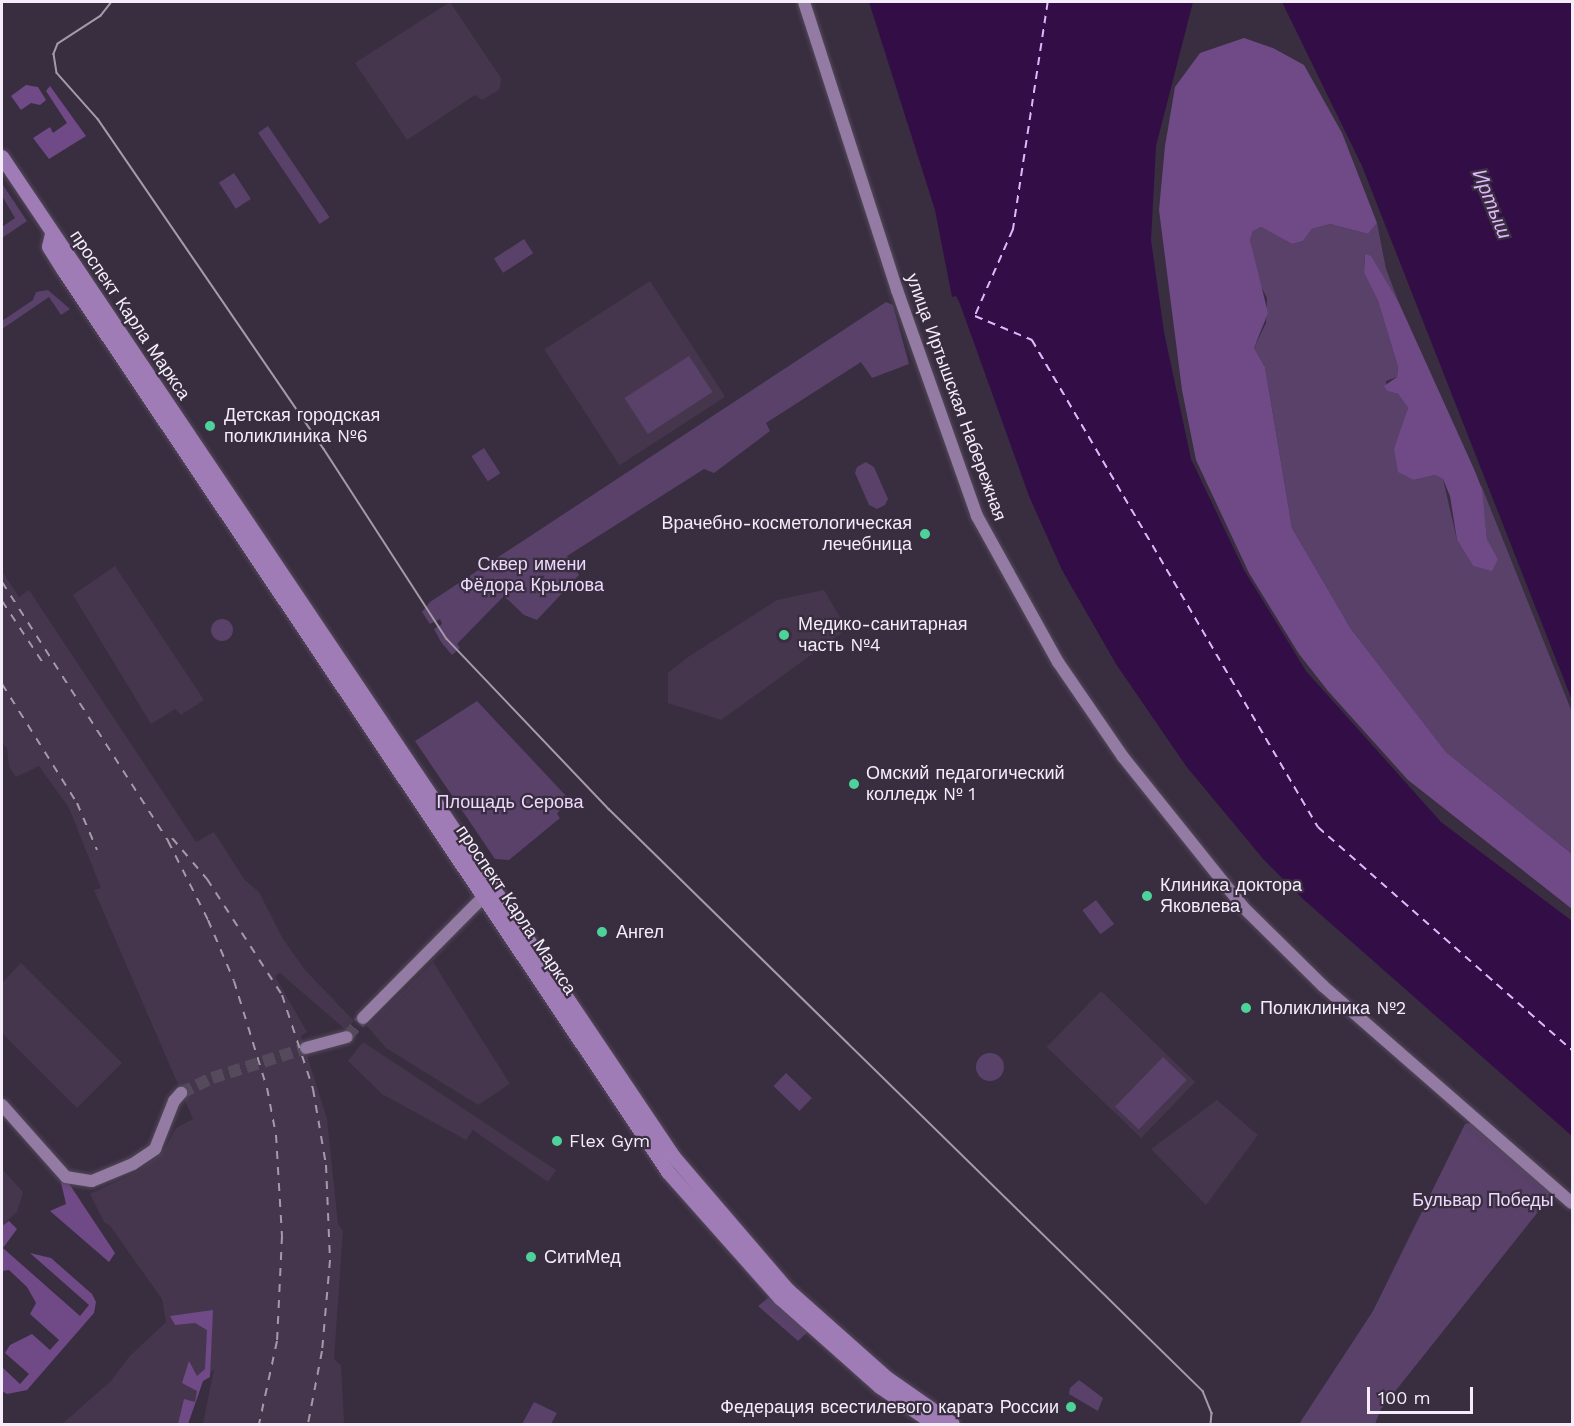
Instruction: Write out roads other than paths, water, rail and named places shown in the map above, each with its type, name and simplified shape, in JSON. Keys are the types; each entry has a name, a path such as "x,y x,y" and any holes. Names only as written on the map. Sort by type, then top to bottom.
{"main road":[{"name":"улица Иртышская Набережная","path":"804,2 897,290 977,516 1058,662 1123,757 1243,907 1323,986 1572,1203"},
{"name":"проспект Карла Маркса","path":"2,157 52,234 49,247 175,423 489,891 674,1157 721,1217 830,1329 887,1378 953,1425"},
{"name":"проспект Карла Маркса","path":"489,891 664,1165 706,1217 780,1298 854,1365 934,1425"},
{"path":"363,1018 489,891"},
{"path":"306,1048 347,1037"},
{"path":"2,1105 66,1177 92,1181 142,1160 162,1140 174,1101 181,1093"}],"water":[{"path":"869,2 1193,2 1156,146 1151,240 1164,332 1191,459 1244,570 1306,671 1441,822 1572,921 1572,1136 1303,899 1264,860 1186,766 1116,664 1062,570 1029,496 960,304 956,296 952,297 935,210"},
{"name":"Иртыш","path":"1282,2 1572,2 1572,700 1362,166"}],"tunnel":[{"path":"347,1037 363,1018"},
{"path":"181,1093 212,1078 306,1048"}],"tram line":[{"path":"112,2 101,16 58,44 54,54 57,73 98,119 324,449 447,639 609,809 1203,1391 1212,1413 1211,1424"}],"railway":[{"path":"2,582 168,841 208,920 234,981 267,1088 276,1135 282,1236 277,1341 259,1424"},
{"path":"2,601 45,666"},
{"path":"2,684 77,803 97,850"},
{"path":"172,838 207,879 282,995 313,1089 326,1165 330,1260 322,1351 308,1424"}],"place":[{"name":"Детская городская поликлиника №6","path":"210,426"},
{"name":"Врачебно-косметологическая лечебница","path":"925,534"},
{"name":"Медико-санитарная часть №4","path":"784,635"},
{"name":"Омский педагогический колледж № 1","path":"854,784"},
{"name":"Клиника доктора Яковлева","path":"1147,896"},
{"name":"Ангел","path":"602,932"},
{"name":"Поликлиника №2","path":"1246,1008"},
{"name":"Flex Gym","path":"557,1141"},
{"name":"СитиМед","path":"531,1257"},
{"name":"Федерация всестилевого каратэ России","path":"1071,1407"}],"park label":[{"name":"Сквер имени Фёдора Крылова","path":"532,575"},
{"name":"Площадь Серова","path":"510,802"},
{"name":"Бульвар Победы","path":"1483,1200"}]}
